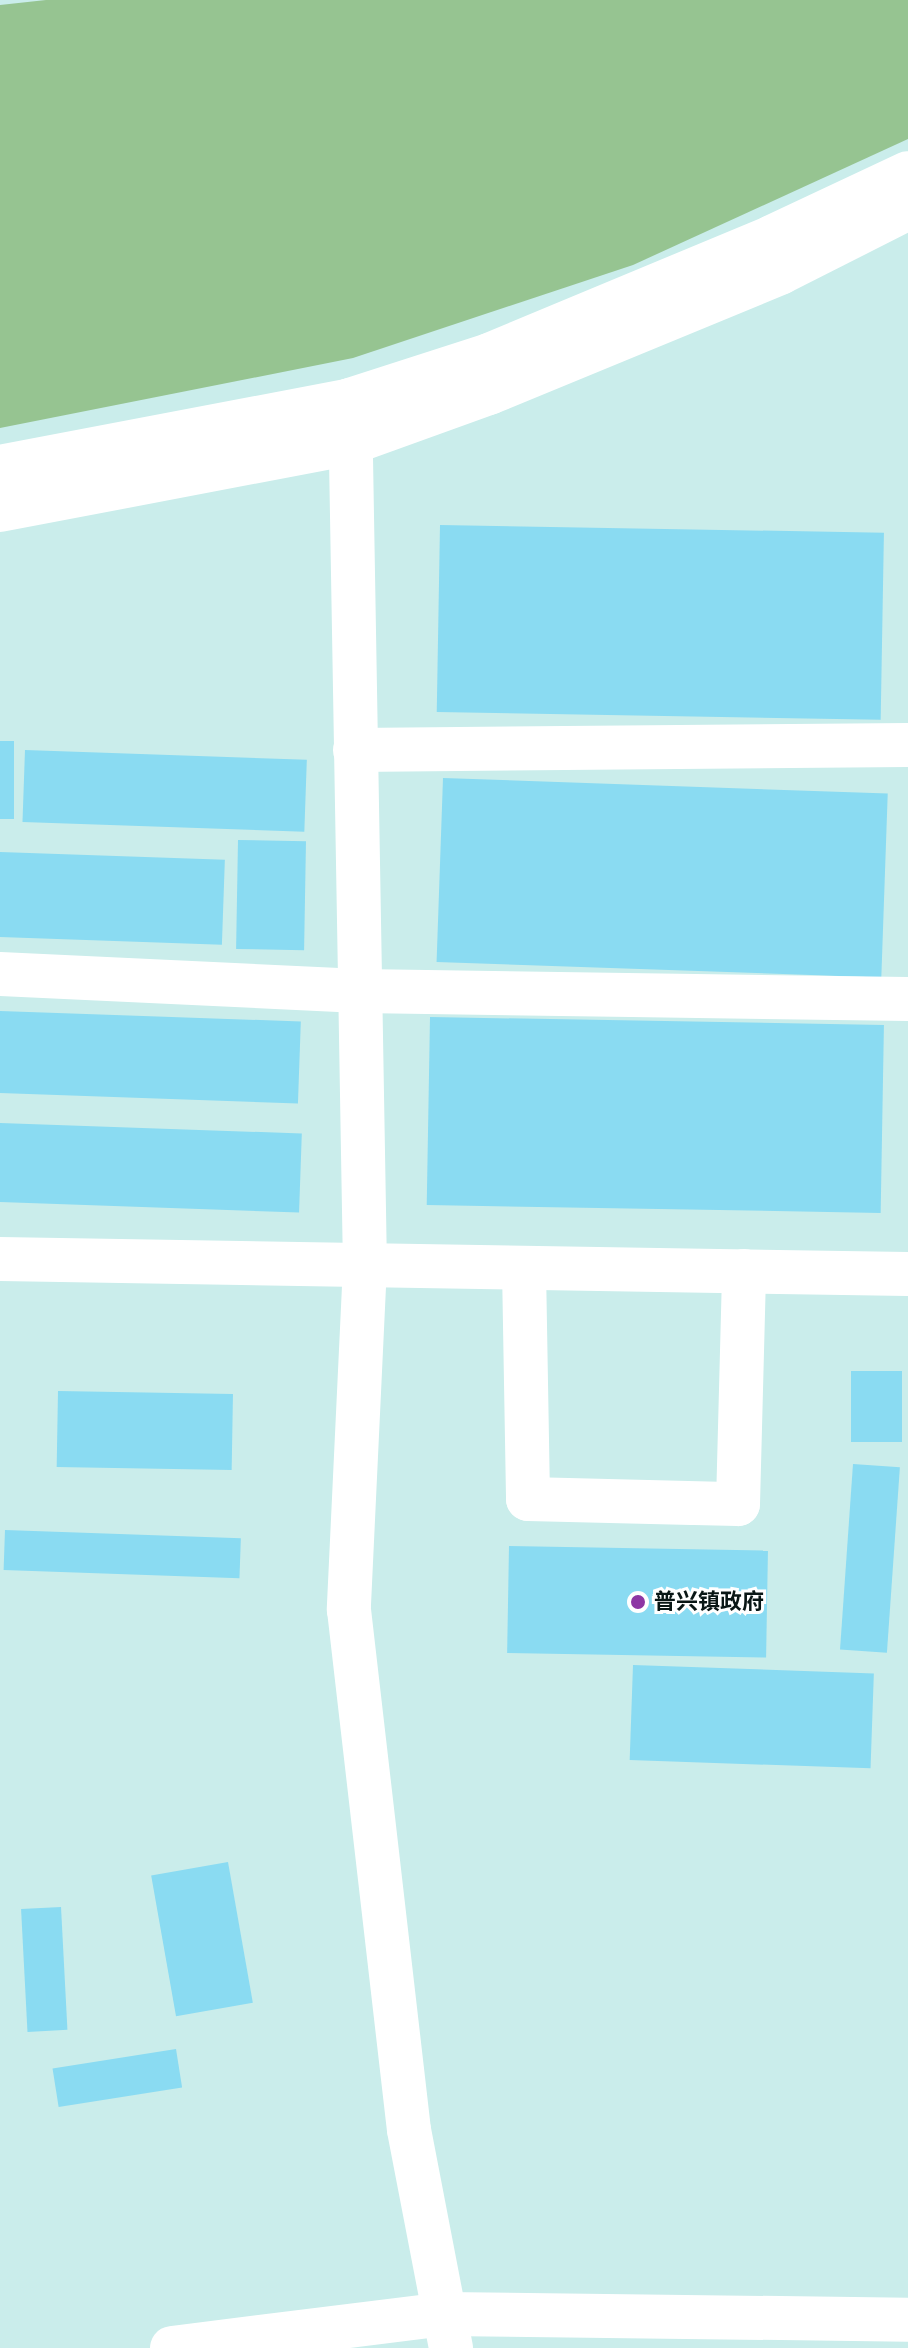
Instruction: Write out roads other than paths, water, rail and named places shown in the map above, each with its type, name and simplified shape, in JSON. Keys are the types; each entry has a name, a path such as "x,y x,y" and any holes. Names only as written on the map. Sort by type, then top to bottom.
{"street":[{"path":"0,467 350,400 489,355 772,237 908,173"},
{"path":"0,510 350,443 489,393 780,273 908,208"},
{"path":"350,400 365,1265 349,1610 409,2130 448,2331"},
{"path":"355,750 908,745"},
{"path":"0,974 360,991 908,999"},
{"path":"0,1259 908,1274"},
{"path":"524,1268 528,1499 738,1504 744,1271"},
{"path":"172,2348 448,2331 908,2320"}],"place":[{"name":"普兴镇政府","path":"638,1602"}]}
